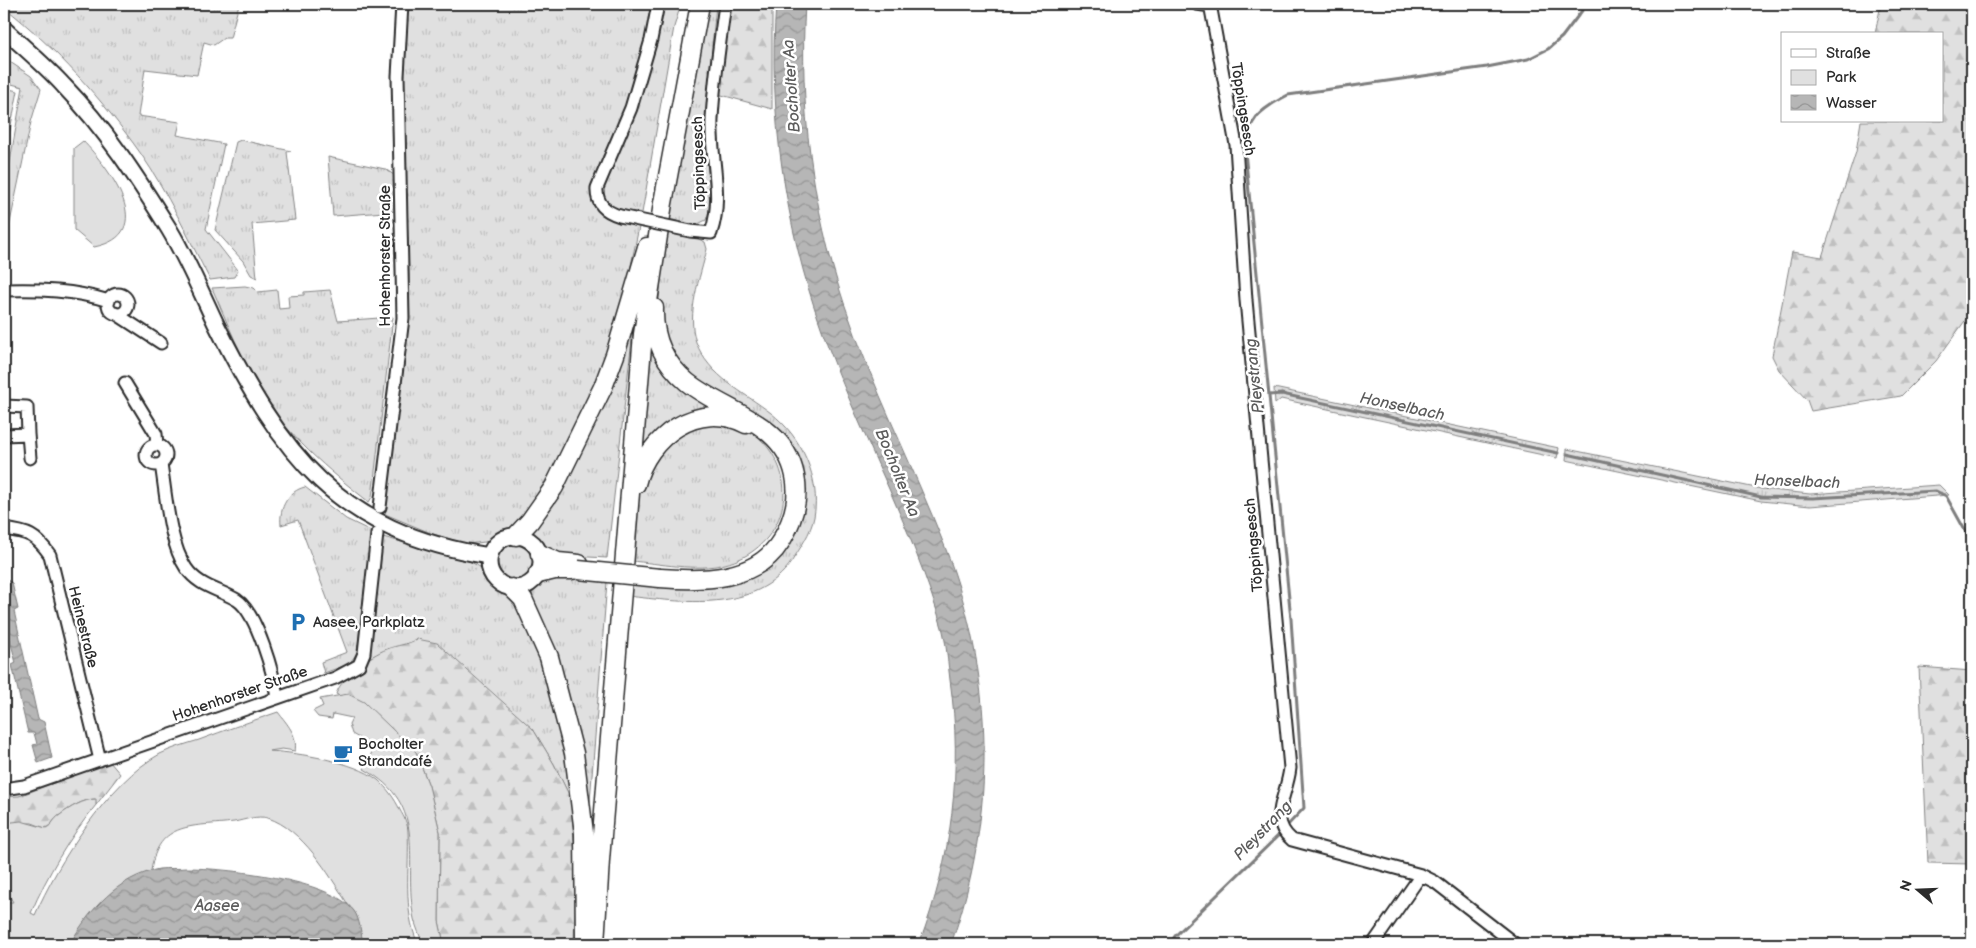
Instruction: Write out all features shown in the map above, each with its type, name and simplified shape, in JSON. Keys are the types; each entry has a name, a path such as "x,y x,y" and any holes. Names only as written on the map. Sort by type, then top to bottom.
{"highway":[{"path":"585,944 605,655 636,334 669,111 690,4"},
{"path":"595,944 623,558 642,334 663,203 700,4"},
{"path":"540,554 558,562 579,567 660,574 690,580 716,578 740,572 760,564 777,547 788,529 796,509 797,488 793,468 784,450 771,434 687,382 671,365 658,345 654,320 654,296 663,203"},
{"path":"516,536 530,522 554,486 603,387 615,355 651,234"},
{"path":"623,558 639,473 648,452 664,436 680,425 702,418 722,417 735,420 756,430 775,446 788,469 790,491 787,514 768,547 755,557 714,572 660,574"},
{"path":"538,574 579,567"},
{"path":"512,588 523,599 549,657 574,753 584,833 585,944"}],"main road":[{"path":"4,29 65,86 122,156 170,231 260,406 298,458 326,486 349,503 400,533 460,552 489,556"},
{"path":"516,536 531,541 540,554 540,568 538,574 527,585 512,588 504,586 491,574 489,556 496,544 509,537 516,536"}],"street":[{"name":"Hohenhorster Straße","path":"380,507 403,318 398,76 402,4"},
{"name":"Töppingsesch","path":"658,4 651,40 631,108 597,188 598,200 603,207 620,216 711,234 715,222 718,188 712,119 725,4"},
{"name":"Töppingsesch","path":"1198,4 1210,5 1236,145 1246,300 1290,768 1288,785 1278,820 1282,832 1292,840 1421,876 1435,882 1515,944"},
{"path":"4,290 47,289 64,294 86,294 108,301"},
{"path":"108,301 116,294 122,295 127,300 126,309 122,313 115,313"},
{"path":"108,301 109,307 115,313 161,343"},
{"path":"125,383 156,434 157,444 149,448 146,458 151,463 161,464 174,534 181,559 192,575 200,582 238,601 250,612 275,682 277,698"},
{"path":"4,406 27,407 30,458"},
{"path":"4,434 28,434"},
{"name":"Heinestraße","path":"4,529 27,534 39,540 50,555 100,760"},
{"name":"Hohenhorster Straße","path":"4,789 24,786 100,760 335,678 360,665 364,653 377,534"},
{"path":"1373,944 1421,876"}],"green space":[{"path":"4,4 239,4 230,38 224,38 214,45 204,42 197,75 145,69 138,116 180,122 177,135 224,144 206,229 238,270 234,277 210,280 160,184 141,154 111,114 78,76 42,40 4,7"},
{"path":"406,4 652,4 647,38 622,118 592,183 594,204 598,210 604,215 639,227 620,318 599,377 567,446 521,520 514,527 485,542 467,544 433,534 385,514 405,347 409,276 403,95"},
{"path":"664,4 681,4 674,27 642,213 613,208 603,200 601,187 639,97 655,49"},
{"path":"704,4 716,4 704,139 712,202 706,220 696,225 669,219"},
{"path":"731,4 772,4 772,109 718,94"},
{"path":"1881,4 1972,4 1972,311 1936,361 1901,396 1811,411 1807,400 1779,370 1772,356 1792,252 1822,257 1856,152 1861,122 1944,122 1944,32 1875,32"},
{"path":"4,58 31,76 41,89 31,122 7,237 4,237 4,196 23,87 4,82"},
{"path":"4,88 18,91 4,159"},
{"path":"241,140 291,151 287,152 295,220 252,224 257,278 251,275 243,261 215,230 236,142"},
{"path":"83,141 105,167 115,183 123,199 126,215 124,229 114,240 94,247 74,230 74,148"},
{"path":"328,157 385,169 397,177 397,211 333,216"},
{"path":"666,231 689,237 691,235 705,242 707,249 693,307 693,331 702,354 709,365 728,383 771,413 792,434 807,460 815,488 813,523 792,561 777,578 759,590 717,601 671,601 627,596 628,583 692,584 781,552 795,461 699,387 671,361 657,319"},
{"path":"245,286 254,288 258,292 277,290 279,309 289,308 288,296 304,295 304,292 330,290 338,321 393,317 372,497 369,502 323,464 295,437 259,389 240,352 212,288"},
{"path":"634,321 607,558 552,555 528,533"},
{"path":"652,338 713,404 716,413 644,454 637,427 644,347"},
{"path":"1274,388 1559,448 1557,458 1281,399 1275,404"},
{"path":"694,424 744,426 761,439 779,466 783,484 783,501 779,518 770,534 758,547 743,557 725,564 690,567 630,561 635,517 646,468 659,447"},
{"path":"1567,449 1761,489 1810,494 1939,485 1949,495 1810,506 1761,501 1566,460"},
{"path":"305,487 346,519 371,531 357,653 349,664 324,673 321,662 347,652 298,520 281,525 283,507 289,496"},
{"path":"383,537 467,560 480,567 487,580 515,598 534,642 549,689 563,747 571,799 554,764 533,729 417,639 369,658"},
{"path":"510,542 518,542 525,545 531,551 534,562 531,573 525,579 518,582 510,582 503,579 497,573 494,566 494,558 497,551 503,545"},
{"path":"564,575 607,582 588,827 532,599 533,591 539,582"},
{"path":"417,639 437,643 533,729 554,764 571,799 576,869 574,944 444,944 439,921 440,832 429,786 416,752 348,694 340,696 336,694 350,673 372,656"},
{"path":"1919,667 1972,671 1972,864 1928,863"},
{"path":"348,694 364,702 416,752 429,786 440,832 439,921 444,944 423,944 418,931 411,897 410,836 406,817 398,800 385,784 364,769 372,752 368,743 352,734 349,724 352,718 333,714 332,719 318,717 313,711 323,706 320,699"},
{"path":"278,712 293,735 296,745 295,751 282,749 269,751 326,759 368,773 388,790 396,802 408,829 408,902 413,930 418,944 363,944 355,913 314,854 292,832 268,818 260,817 234,822 192,826 170,834 161,843 155,854 151,871 126,883 70,944 4,944 4,902 13,902 4,887 4,823 21,821 46,828 72,807 82,802 96,799 96,805 59,857 44,885 31,913 35,915 57,872 87,826 122,783 141,767 169,750"},
{"path":"110,762 120,774 96,805 95,799 81,802 64,812 45,828 32,823 4,823 4,797 19,796"}],"water":[{"name":"Bocholter Aa","path":"776,4 805,4 804,80 806,118 816,193 833,267 867,365 945,547 974,645 981,695 984,745 982,795 976,846 966,895 951,944 919,944 940,880 952,814 955,781 954,714 943,631 931,592 901,516 835,365 808,289 789,209 777,127 774,44"},
{"path":"4,578 12,583 18,609 14,611 38,719 44,722 52,758 38,763 33,745 37,744 34,733 28,733 12,665 16,663 8,632 4,632"},
{"name":"Aasee","path":"186,868 250,873 300,883 323,891 341,900 354,911 359,922 363,944 70,944 96,907 130,879 159,869"}],"waterway":[{"name":"Pleystrang","path":"1286,827 1304,808 1291,619 1245,152 1249,131 1252,123 1262,111 1288,95 1487,67 1528,59 1548,49 1562,37 1587,4"},
{"name":"Honselbach","path":"1269,395 1282,394 1558,453"},
{"name":"Honselbach","path":"1567,454 1761,497 1813,498 1936,491 1946,496 1972,543"},
{"name":"Pleystrang","path":"1170,944 1175,936 1282,832"}],"place":[{"name":"Aasee, Parkplatz","path":"298,622"},
{"name":"Bocholter Strandcafé","path":"343,753"}]}
